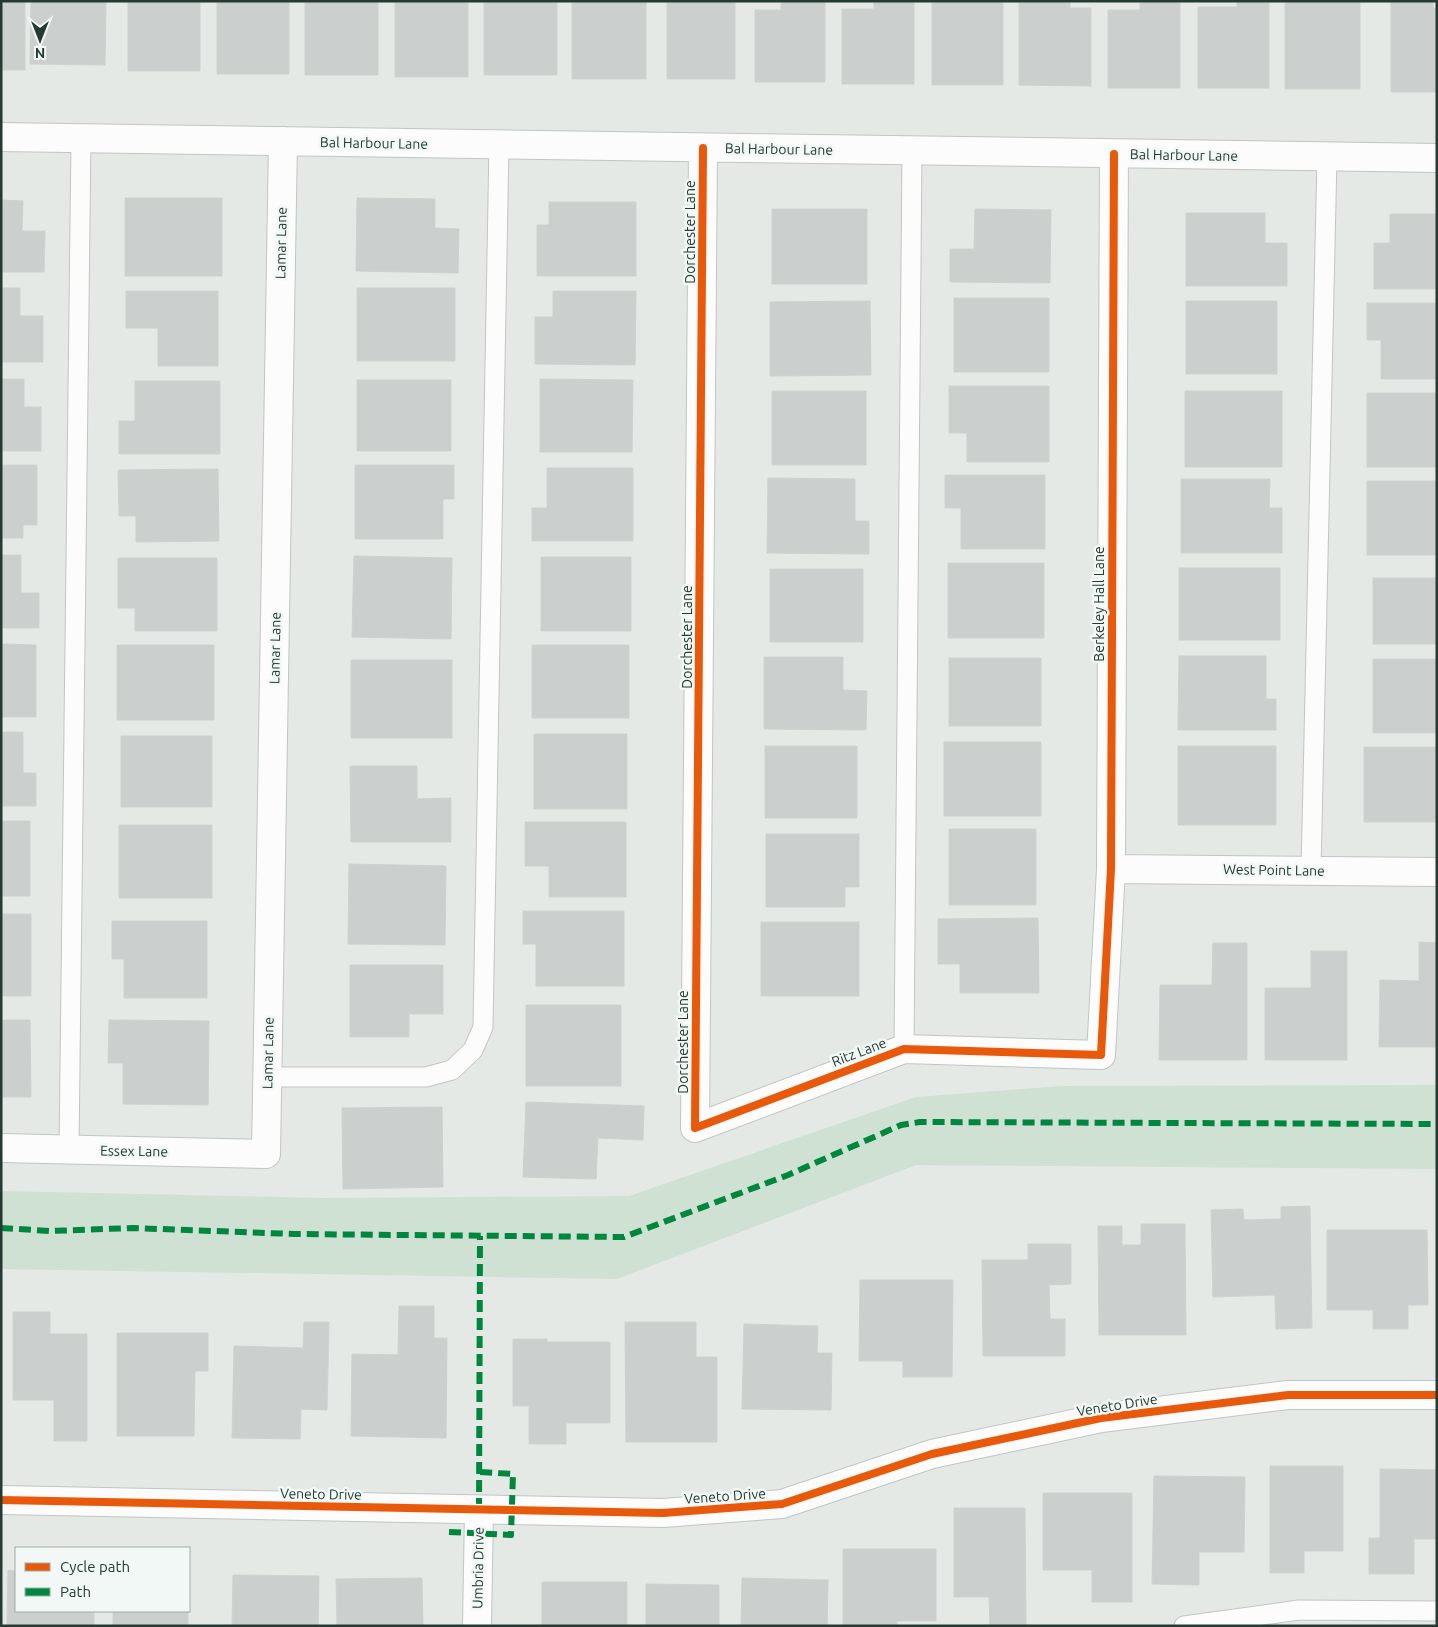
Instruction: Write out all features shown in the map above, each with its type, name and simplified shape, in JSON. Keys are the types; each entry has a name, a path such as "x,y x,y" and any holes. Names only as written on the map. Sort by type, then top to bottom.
{"street":[{"name":"Bal Harbour Lane","path":"1,137 1437,158"},
{"name":"Lamar Lane","path":"266,1154 283,142"},
{"name":"Dorchester Lane","path":"695,1128 703,148"},
{"name":"Berkeley Hall Lane","path":"1101,1055 1110,869 1114,154"},
{"name":"West Point Lane","path":"1110,869 1437,872"},
{"name":"Ritz Lane","path":"695,1128 904,1049 1101,1055"},
{"name":"Essex Lane","path":"1,1148 266,1154"},
{"name":"Veneto Drive","path":"1,1500 663,1513 782,1504 932,1454 1101,1418 1288,1395 1437,1395"},
{"name":"Umbria Drive","path":"477,1626 480,1510"}],"lane":[{"path":"69,1150 81,138"},
{"path":"268,1078 426,1078 452,1070 473,1050 483,1027 499,144"},
{"path":"904,1049 912,150"},
{"path":"1311,871 1327,157"},
{"path":"1184,1626 1299,1610 1437,1611"}],"green space":[{"path":"1437,1085 1437,1169 916,1165 617,1279 1,1269 1,1191 323,1198 629,1196 916,1097 1061,1086"}],"building":[{"path":"1,1 25,1 25,70 1,70"},
{"path":"31,1 106,1 105,65 30,64"},
{"path":"128,1 200,1 200,71 128,71"},
{"path":"217,1 289,1 289,74 217,74"},
{"path":"305,1 378,1 378,75 305,75"},
{"path":"395,1 468,1 468,77 395,77"},
{"path":"484,1 557,1 557,75 484,75"},
{"path":"572,1 646,1 646,79 572,79"},
{"path":"667,1 735,1 735,79 667,79"},
{"path":"781,1 825,1 825,82 755,82 755,10 781,10"},
{"path":"874,1 914,1 914,84 842,84 842,9 874,9"},
{"path":"932,1 1003,1 1003,85 932,85"},
{"path":"1019,1 1070,1 1070,8 1091,8 1091,86 1019,85"},
{"path":"1140,1 1180,1 1180,88 1108,88 1108,10 1140,10"},
{"path":"1237,1 1269,1 1269,88 1198,88 1198,7 1237,7"},
{"path":"1285,1 1360,1 1360,89 1285,89"},
{"path":"1391,1 1433,1 1433,8 1437,8 1437,92 1391,92"},
{"path":"125,198 222,198 222,276 125,276"},
{"path":"357,198 435,199 435,228 459,229 458,273 356,271"},
{"path":"1,200 23,201 22,231 45,231 44,272 1,272"},
{"path":"549,202 636,202 636,276 537,276 537,225 549,225"},
{"path":"772,209 867,209 867,284 772,284"},
{"path":"975,209 1051,210 1050,283 950,282 950,249 974,249"},
{"path":"1186,213 1265,213 1265,243 1287,243 1287,286 1186,286"},
{"path":"1390,214 1437,214 1437,289 1374,289 1374,243 1390,243"},
{"path":"1,288 20,288 20,316 43,316 43,362 1,362"},
{"path":"357,288 455,288 455,361 357,361"},
{"path":"126,291 218,291 218,366 158,366 158,328 126,328"},
{"path":"553,291 636,291 635,365 535,364 535,317 553,317"},
{"path":"954,298 1049,298 1049,372 954,372"},
{"path":"870,301 871,375 770,376 770,302"},
{"path":"1186,301 1277,301 1277,374 1186,374"},
{"path":"1367,303 1437,303 1437,379 1381,379 1381,340 1367,340"},
{"path":"1,379 24,379 24,407 41,407 41,451 1,451"},
{"path":"540,379 633,380 632,452 540,452"},
{"path":"357,380 451,380 451,451 357,451"},
{"path":"135,381 220,381 220,454 119,454 119,421 135,421"},
{"path":"949,386 1049,386 1049,462 967,462 967,433 949,433"},
{"path":"772,391 866,391 866,465 772,465"},
{"path":"1185,391 1282,391 1282,467 1185,467"},
{"path":"1367,393 1437,393 1437,467 1367,467"},
{"path":"1,465 37,465 37,525 23,525 23,538 1,538"},
{"path":"355,465 454,465 454,499 443,499 443,539 355,539"},
{"path":"547,468 633,468 633,541 532,541 532,508 547,508"},
{"path":"218,469 219,541 136,542 136,516 119,516 118,470"},
{"path":"945,475 1045,475 1045,549 961,549 961,508 945,508"},
{"path":"768,478 855,479 855,521 869,521 869,554 767,553"},
{"path":"1181,479 1270,479 1269,508 1282,508 1282,553 1181,553"},
{"path":"1367,481 1437,481 1437,555 1367,555"},
{"path":"1,555 21,555 21,593 39,593 39,628 1,628"},
{"path":"354,556 452,558 451,639 352,637"},
{"path":"541,557 631,557 631,631 541,631"},
{"path":"118,558 217,558 217,631 135,631 135,608 118,608"},
{"path":"948,563 1044,563 1044,638 948,638"},
{"path":"1179,568 1280,568 1280,640 1179,640"},
{"path":"770,569 863,569 863,642 770,642"},
{"path":"1373,578 1437,578 1437,644 1373,644"},
{"path":"1,644 36,645 36,717 1,717"},
{"path":"117,645 214,645 214,720 117,720"},
{"path":"532,645 629,645 629,718 532,718"},
{"path":"1179,656 1266,656 1266,699 1276,699 1276,730 1178,730"},
{"path":"764,657 843,657 843,690 867,691 866,730 764,729"},
{"path":"949,658 1041,658 1041,726 949,726"},
{"path":"1373,659 1437,659 1437,733 1373,733"},
{"path":"351,660 452,660 452,738 351,738"},
{"path":"1,732 23,732 23,773 36,773 36,806 1,806"},
{"path":"534,734 627,734 627,809 534,809"},
{"path":"121,736 212,736 212,807 121,807"},
{"path":"944,742 1041,742 1041,816 944,816"},
{"path":"765,746 857,746 857,818 765,818"},
{"path":"1178,746 1276,746 1276,825 1178,825"},
{"path":"1364,747 1437,747 1437,822 1364,822"},
{"path":"350,766 417,766 417,799 451,798 451,842 351,842"},
{"path":"1,821 30,821 30,896 1,896"},
{"path":"525,822 626,822 626,897 549,897 549,866 525,866"},
{"path":"119,825 212,825 212,898 119,898"},
{"path":"949,829 1036,829 1036,905 949,905"},
{"path":"766,834 859,834 859,887 845,887 845,907 766,907"},
{"path":"349,864 446,866 445,945 348,944"},
{"path":"523,911 624,911 624,986 536,986 536,944 523,944"},
{"path":"1,914 31,914 31,996 1,996"},
{"path":"1038,918 1039,993 960,993 960,964 938,964 938,919"},
{"path":"112,921 207,921 207,998 124,998 124,959 112,959"},
{"path":"761,922 859,922 859,996 761,996"},
{"path":"1419,942 1437,943 1437,1047 1379,1047 1380,980 1419,981"},
{"path":"1213,943 1247,943 1247,1060 1159,1060 1160,985 1212,985"},
{"path":"1311,951 1347,951 1347,1060 1265,1060 1265,988 1311,988"},
{"path":"350,965 443,965 443,1014 409,1014 409,1037 350,1037"},
{"path":"526,1005 621,1005 621,1086 526,1086"},
{"path":"1,1020 30,1020 31,1097 1,1097"},
{"path":"109,1020 209,1021 208,1105 123,1104 123,1063 108,1063"},
{"path":"526,1102 644,1106 643,1140 598,1138 596,1179 523,1177"},
{"path":"442,1107 443,1187 343,1189 342,1108"},
{"path":"1310,1206 1312,1328 1276,1329 1275,1295 1213,1297 1211,1210 1243,1209 1244,1220 1281,1219 1281,1207"},
{"path":"1141,1224 1185,1224 1186,1335 1099,1335 1098,1226 1122,1226 1122,1245 1141,1245"},
{"path":"1327,1230 1427,1230 1428,1305 1408,1305 1408,1329 1373,1329 1373,1310 1327,1310"},
{"path":"1028,1244 1071,1244 1071,1284 1049,1285 1050,1319 1065,1319 1065,1356 983,1356 982,1260 1028,1260"},
{"path":"860,1280 953,1280 952,1377 903,1377 903,1361 859,1361"},
{"path":"399,1306 434,1306 434,1338 447,1338 446,1438 351,1436 352,1354 398,1355"},
{"path":"13,1312 50,1312 50,1334 87,1334 87,1441 54,1441 54,1400 13,1400"},
{"path":"304,1322 329,1322 327,1410 301,1409 300,1439 232,1438 234,1346 303,1348"},
{"path":"625,1322 696,1322 696,1357 717,1357 717,1442 626,1442"},
{"path":"744,1324 818,1326 817,1353 832,1353 831,1410 742,1409"},
{"path":"117,1333 208,1333 208,1371 195,1371 194,1436 117,1436"},
{"path":"513,1339 547,1339 547,1342 610,1342 610,1423 566,1423 566,1444 529,1444 529,1406 513,1406"},
{"path":"1270,1466 1343,1466 1343,1551 1304,1551 1304,1573 1270,1573"},
{"path":"1380,1469 1437,1470 1437,1539 1414,1539 1414,1574 1369,1574 1369,1538 1380,1538"},
{"path":"1154,1476 1245,1477 1244,1552 1199,1552 1199,1585 1152,1584"},
{"path":"1043,1493 1132,1493 1132,1602 1092,1602 1092,1570 1043,1570"},
{"path":"954,1508 1025,1508 1026,1626 990,1626 989,1597 954,1597"},
{"path":"843,1549 936,1549 936,1621 897,1621 897,1626 843,1626"},
{"path":"8,1570 15,1571 15,1612 94,1612 94,1626 7,1626"},
{"path":"233,1575 319,1576 318,1626 232,1626"},
{"path":"422,1578 423,1626 337,1626 336,1579"},
{"path":"742,1578 828,1580 827,1626 741,1626"},
{"path":"542,1582 627,1582 627,1626 542,1626"},
{"path":"646,1584 719,1585 719,1626 646,1626"},
{"path":"113,1612 188,1612 188,1626 113,1626"}],"marked path":[{"path":"1,1228 50,1231 133,1228 294,1234 624,1237 788,1175 901,1125 920,1122 1437,1124"},
{"path":"479,1510 480,1236"},
{"path":"449,1532 511,1535 513,1474 479,1472"}],"cycle path":[{"path":"703,148 695,1128 904,1049 1101,1055 1111,869 1114,154"},
{"path":"1,1500 663,1513 782,1504 932,1454 1101,1418 1288,1395 1437,1395"}]}
